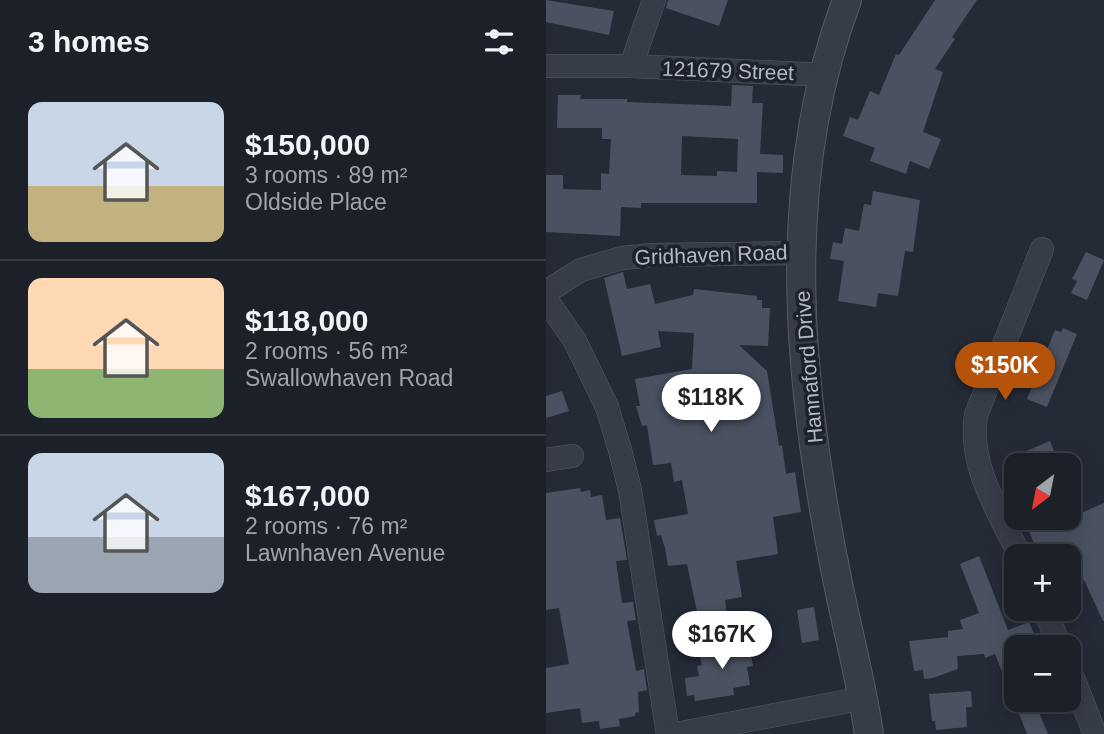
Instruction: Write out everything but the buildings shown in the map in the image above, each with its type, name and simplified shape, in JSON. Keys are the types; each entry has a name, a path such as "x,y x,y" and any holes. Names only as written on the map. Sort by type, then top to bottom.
{"street":[{"name":"121679 Street","path":"631,66 654,0"},
{"name":"Hannaford Drive","path":"847,0 825,75 808,160 800,253 804,359 814,439 839,586 864,698 869,734"},
{"name":"121679 Street","path":"546,66 631,66 825,75"},
{"path":"1015,544 979,465 974,429 976,415 1042,248"},
{"name":"Gridhaven Road","path":"546,292 581,270 622,258 652,255 800,253"},
{"path":"546,299 575,341 607,407 620,450 629,490 668,734"},
{"path":"546,460 572,456"},
{"path":"676,734 864,698"},
{"path":"1081,698 1095,734"}]}
